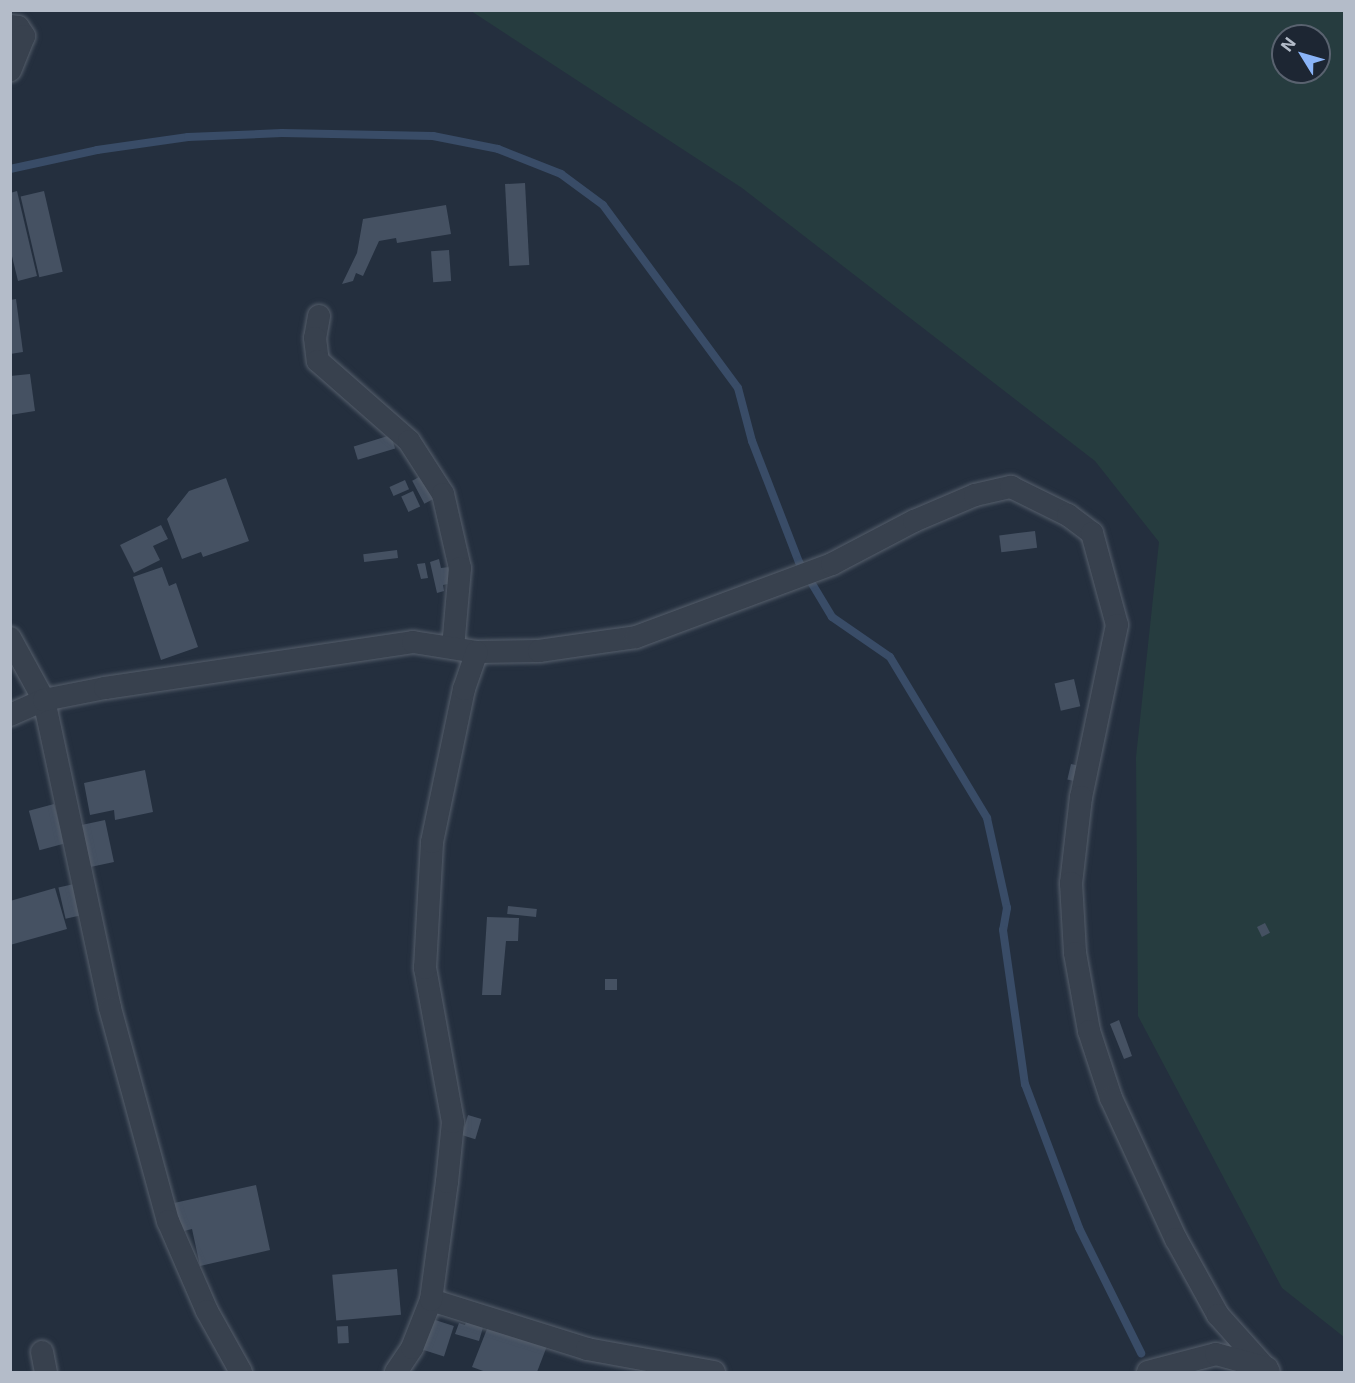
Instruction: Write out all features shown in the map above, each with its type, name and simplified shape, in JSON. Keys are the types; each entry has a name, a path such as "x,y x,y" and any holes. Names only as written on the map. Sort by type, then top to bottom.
{"street":[{"path":"10,26 18,27 24,36 10,70"},
{"path":"319,316 315,338 318,361 409,441 443,494 460,568 453,648"},
{"path":"10,715 44,700 413,642 477,652 539,651 636,637 832,564 914,521 975,495 1011,487 1068,515 1092,533 1117,625 1081,797 1071,883 1075,952 1089,1031 1111,1098 1176,1239 1218,1315 1268,1370"},
{"path":"10,638 44,700 110,1008 168,1221 207,1311 241,1372"},
{"path":"396,1372 412,1348 431,1300 453,1122 425,968 432,842 464,689 477,652"},
{"path":"431,1300 587,1349 714,1372"},
{"path":"1148,1372 1216,1354 1268,1370"}],"green space":[{"path":"471,11 1344,11 1344,1337 1282,1288 1138,1016 1136,757 1159,542 1095,461 742,188"}],"building":[{"path":"525,183 529,265 509,266 505,184"},
{"path":"17,191 37,276 18,281 10,248 10,193"},
{"path":"44,191 63,272 39,277 21,196"},
{"path":"446,205 451,234 397,243 396,238 379,241 363,276 356,273 353,281 342,284 357,253 363,219"},
{"path":"449,250 451,281 433,282 431,251"},
{"path":"16,299 23,352 10,354 10,300"},
{"path":"30,374 35,411 10,415 10,376"},
{"path":"391,435 395,448 358,460 354,446"},
{"path":"421,476 433,499 424,504 412,481"},
{"path":"226,478 249,541 203,557 201,552 182,559 167,519 189,491"},
{"path":"405,480 409,489 394,496 389,487"},
{"path":"413,491 420,506 408,512 401,496"},
{"path":"161,525 168,539 153,546 160,560 134,573 120,545"},
{"path":"1035,531 1037,548 1001,552 999,535"},
{"path":"397,550 398,558 364,562 363,554"},
{"path":"439,559 441,568 449,567 452,583 443,585 444,591 437,593 430,562"},
{"path":"425,563 428,578 421,579 417,564"},
{"path":"162,567 169,586 176,583 198,647 161,660 133,577"},
{"path":"1074,679 1080,706 1061,711 1055,683"},
{"path":"1071,764 1080,766 1076,782 1067,780"},
{"path":"145,770 153,812 115,820 114,810 90,815 84,783"},
{"path":"54,804 65,844 39,850 29,811"},
{"path":"105,820 114,862 90,867 82,825"},
{"path":"74,884 81,915 66,919 58,888"},
{"path":"55,888 67,929 10,945 10,901"},
{"path":"508,906 537,909 536,917 507,914"},
{"path":"487,917 519,918 518,941 506,941 501,995 482,995"},
{"path":"1265,923 1270,933 1262,937 1257,927"},
{"path":"605,979 617,979 617,990 605,990"},
{"path":"1119,1020 1132,1056 1124,1059 1110,1024"},
{"path":"468,1115 481,1119 475,1139 462,1135"},
{"path":"256,1185 270,1250 200,1266 192,1229 180,1232 174,1203"},
{"path":"397,1269 401,1315 336,1320 332,1275"},
{"path":"432,1319 454,1326 444,1357 422,1349"},
{"path":"467,1319 484,1324 479,1341 455,1334 459,1323 465,1325"},
{"path":"489,1324 547,1346 537,1372 486,1372 472,1367"},
{"path":"348,1326 349,1343 338,1344 337,1327"}],"waterway":[{"path":"10,169 97,150 188,137 282,133 433,136 498,149 561,174 603,205 738,388 752,441 799,562 832,617 890,657 987,818 1007,908 1003,930 1025,1084 1079,1228 1141,1353"}]}
